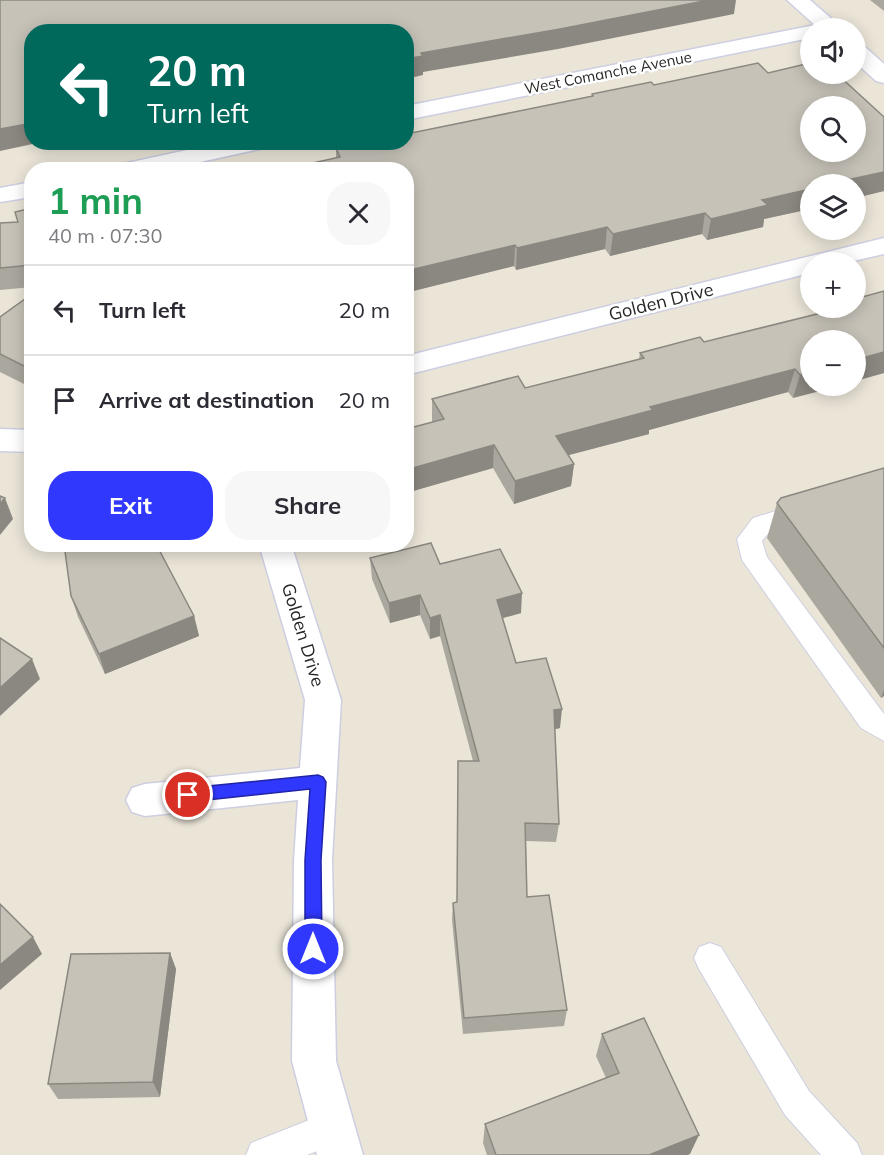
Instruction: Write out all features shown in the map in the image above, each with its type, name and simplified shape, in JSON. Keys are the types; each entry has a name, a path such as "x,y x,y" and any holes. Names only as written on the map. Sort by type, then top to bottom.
{"street":[{"path":"797,0 818,18"},
{"name":"West Comanche Avenue","path":"414,111 800,34"},
{"path":"866,60 884,76"},
{"path":"165,162 223,150"},
{"path":"0,195 24,190"},
{"path":"860,252 884,246"},
{"name":"Golden Drive","path":"414,364 800,268"},
{"path":"0,440 24,441"},
{"name":"Golden Drive","path":"277,552 323,700 313,860 314,1061 336,1141"},
{"path":"145,800 318,782"}],"lane":[{"path":"828,504 762,524 749,539 755,560 871,720 884,729"},
{"path":"710,958 797,1103 845,1155"},
{"path":"263,1155 336,1141"}],"building":[{"path":"0,0 709,0 421,53 423,56 414,58 414,24 24,24 24,124 0,129"},
{"path":"758,63 768,73 800,65 800,84 848,84 861,96 800,96 800,162 866,162 866,101 884,117 884,172 866,176 866,174 800,174 800,191 762,200 768,205 711,219 705,213 613,234 607,227 517,248 515,245 414,269 414,162 317,162 340,157 337,150 414,150 414,132 593,96 592,94 651,82 654,85"},
{"path":"24,210 24,266 0,268 0,223 18,222 15,212"},
{"path":"884,291 884,352 866,357 866,330 800,330 800,375 795,369 650,407 653,410 556,436 574,464 515,481 494,445 414,468 414,427 444,419 432,399 518,376 525,388 644,358 640,353 700,337 704,342 801,318 866,318 866,296"},
{"path":"24,300 24,366 0,354 0,317"},
{"path":"884,468 884,648 777,503 781,498"},
{"path":"431,543 440,564 500,549 522,593 497,600 516,663 546,658 562,709 554,710 559,824 525,823 527,897 549,895 567,1010 464,1018 453,903 457,902 458,761 479,761 440,615 430,618 420,595 389,603 370,558 394,552 414,552 414,547"},
{"path":"65,552 160,552 194,616 99,654 71,596"},
{"path":"0,638 32,659 0,688"},
{"path":"0,904 33,937 0,965"},
{"path":"170,953 153,1082 48,1084 71,954"},
{"path":"644,1018 699,1135 649,1155 496,1155 485,1124 619,1073 602,1034"}],"route":[{"path":"188,795 318,782 313,860 313,949"}]}
